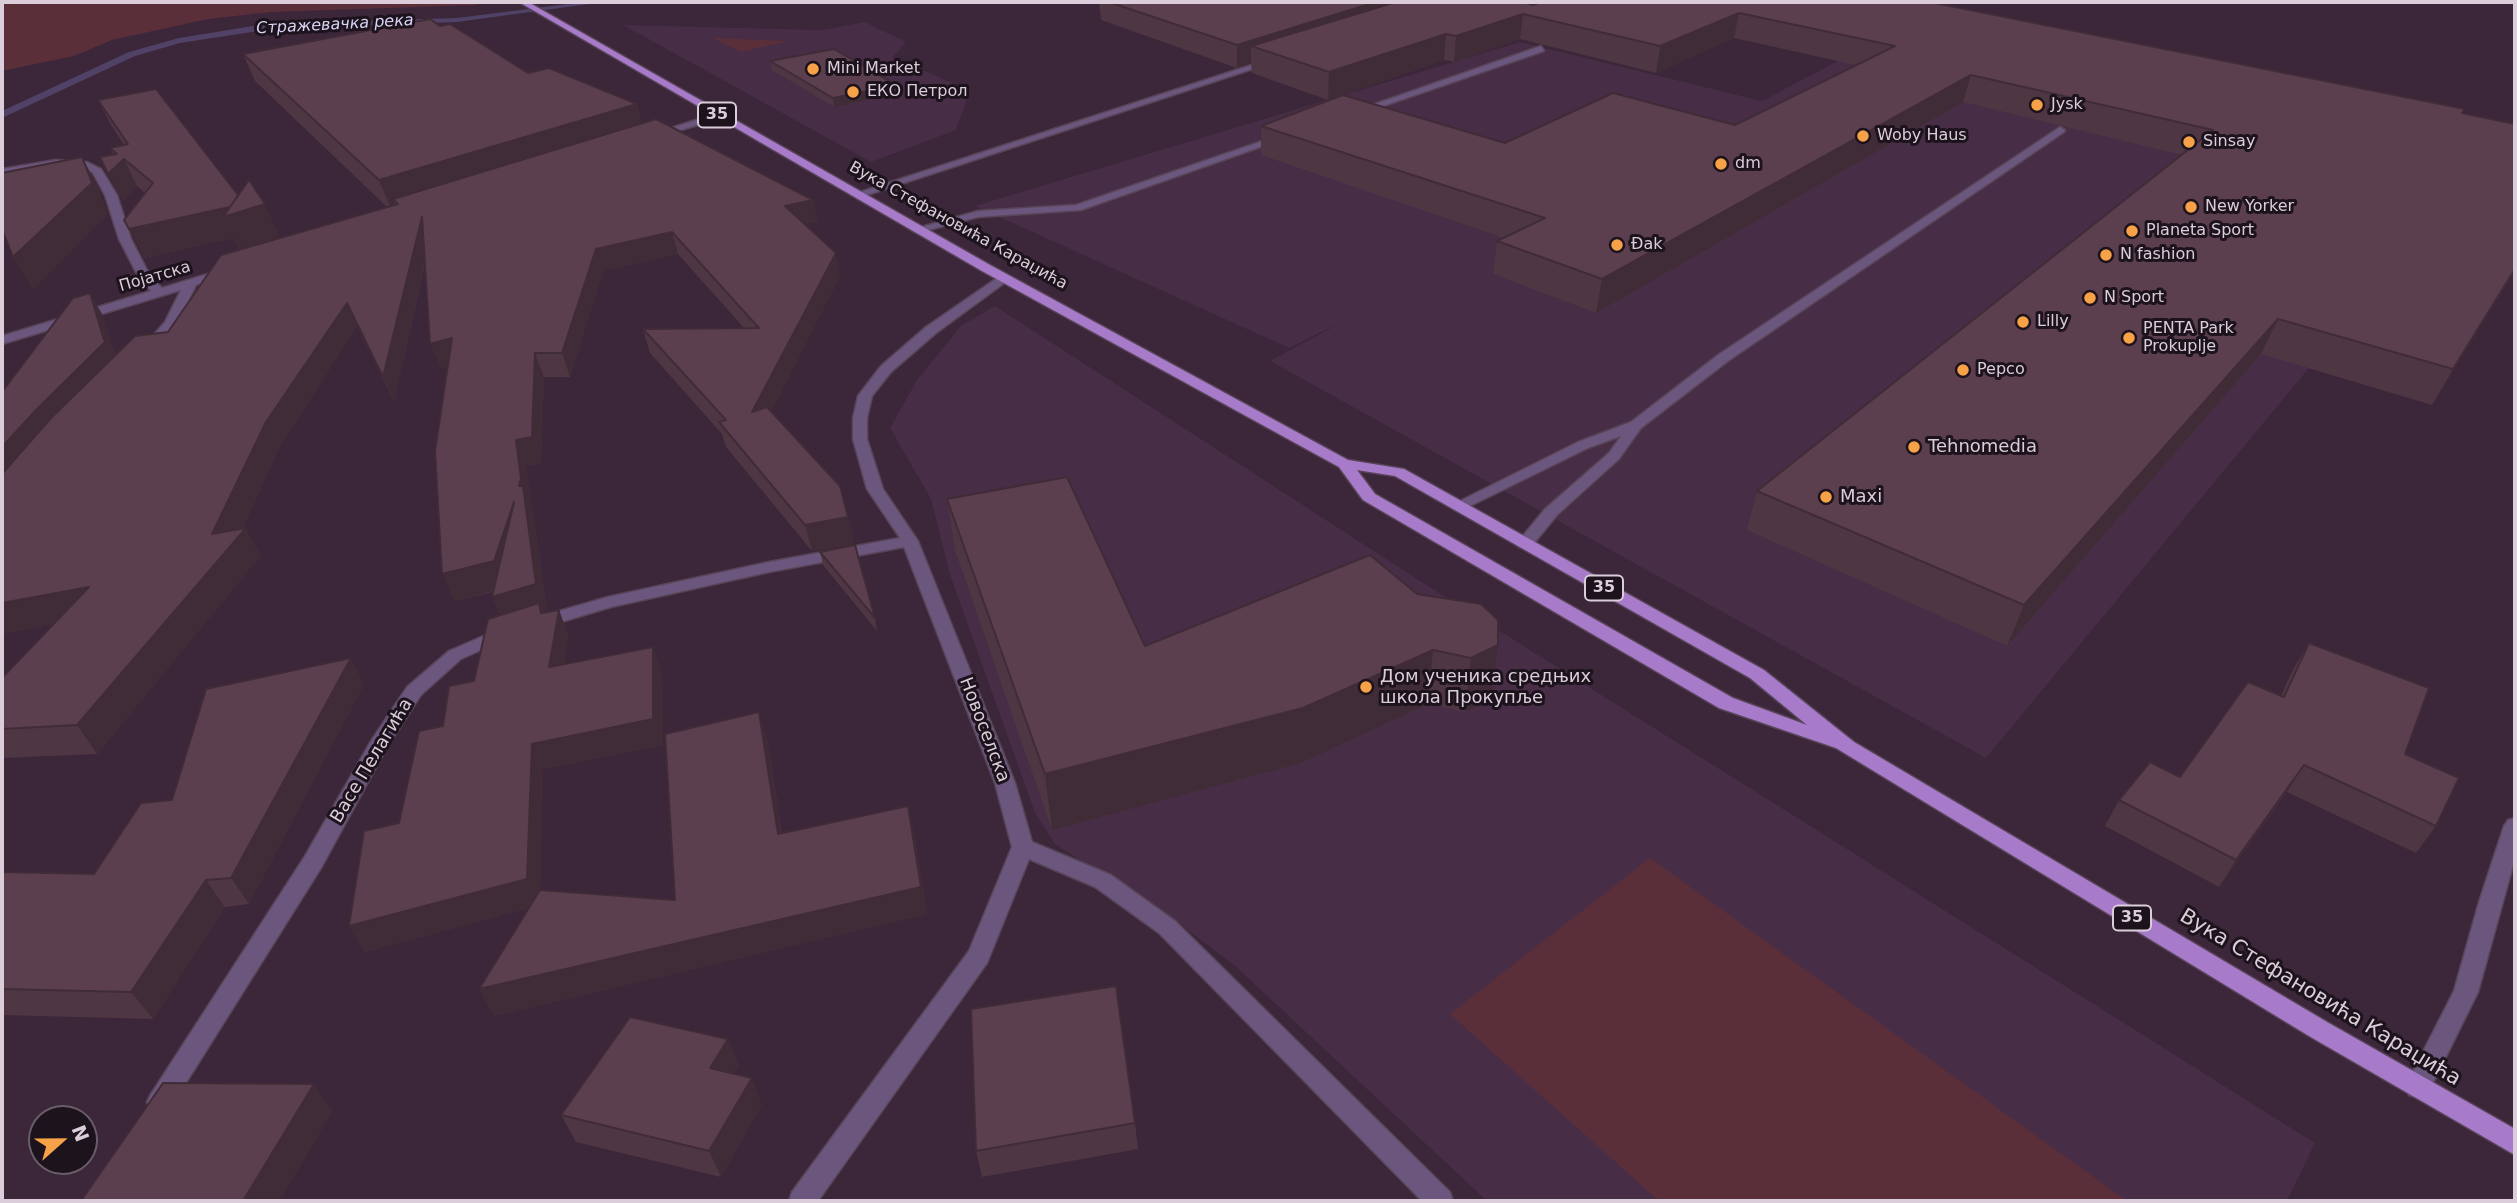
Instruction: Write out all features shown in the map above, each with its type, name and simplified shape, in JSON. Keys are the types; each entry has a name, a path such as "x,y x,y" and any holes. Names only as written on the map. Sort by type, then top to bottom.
{"main road":[{"name":"Вука Стефановића Караџића","path":"526,3 917,230 1344,464 1399,472 1757,674 1847,747 2515,1143"},
{"name":"Вука Стефановића Караџића","path":"1344,464 1369,496 1726,703 1847,747"}],"street":[{"path":"1348,116 1541,49"},
{"path":"857,195 1287,57"},
{"path":"639,139 718,116"},
{"path":"1458,506 1583,445 1636,425 1723,358 2060,130"},
{"path":"917,230 978,214 1077,208 1296,133"},
{"path":"2,172 56,163 87,165 97,171 111,195 125,239 135,259 145,278 158,291"},
{"name":"Појатска","path":"2,340 231,271"},
{"name":"Новоселска","path":"1003,278 904,352 886,369 865,396 860,418 860,439 875,489 910,541 1005,783 1023,847"},
{"path":"135,363 171,324 191,284"},
{"path":"1525,543 1552,512 1614,456 1636,425"},
{"name":"Васе Пелагића","path":"151,1115 181,1072 298,885 378,746 414,691 456,655 502,634 608,602 769,567 910,541"},
{"path":"2418,1087 2466,992 2490,902 2515,826"},
{"path":"802,1201 979,956 1023,847 1103,881 1167,927 1440,1201"}],"shaded area":[{"path":"2,2 472,2 477,5 271,12 208,19 112,40 74,56 2,71"},
{"path":"1923,16 2501,136 1986,758 1270,361 1342,322 1289,348 975,206 1520,42 1762,101"},
{"path":"865,22 906,42 893,57 970,91 956,130 871,162 623,25 822,30"},
{"path":"714,39 789,41 741,52"},
{"path":"995,306 1428,586 2315,1143 2287,1201 1487,1201 1234,965 1174,920 1055,844 1035,813 950,575 931,499 890,428 917,380 961,326"},
{"path":"1650,858 2127,1201 1659,1201 1450,1014"}],"building":[{"path":"1109,2 1376,2 1237,45"},
{"path":"1396,2 1523,2 1533,5 1541,2 1930,2 2465,109 2462,113 2515,124 2515,269 2453,369 2278,319 2024,605 1757,491 2213,130 1971,75 1602,279 1497,241 1545,218 1261,126 1343,95 1505,143 1613,93 1735,125 1895,46 1739,13 1660,46 1523,14 1456,36 1446,34 1329,72 1251,46"},
{"path":"430,19 440,26 450,24 528,73 549,68 637,104 379,180 243,54"},
{"path":"834,49 896,85 833,98 770,61"},
{"path":"156,89 238,195 230,207 129,229 124,220 153,183 124,159 108,174 100,157 117,154 110,148 128,144 98,100"},
{"path":"656,119 813,200 785,206 836,253 752,412 767,407 840,486 848,517 805,525 719,422 726,420 643,329 759,328 672,232 596,249 562,353 535,353 532,437 516,440 521,478 519,486 523,486 536,584 492,597 514,502 494,561 442,574 435,451 452,338 430,344 422,217 383,377 347,303 266,422 212,534 246,528 77,725 2,729 2,678 89,587 2,603 2,474 50,419 135,336 168,332 221,255 398,204 393,199"},
{"path":"82,157 92,183 13,257 2,229 2,173"},
{"path":"249,180 265,204 223,217"},
{"path":"90,293 104,340 108,339 2,447 2,392 73,298"},
{"path":"1067,477 1145,646 1370,555 1417,594 1481,604 1498,620 1498,645 1471,658 1433,650 1303,708 1045,774 947,499"},
{"path":"855,545 875,618 820,552"},
{"path":"539,603 541,613 559,610 549,667 653,647 653,719 532,744 527,879 349,926 364,831 399,823 419,731 443,726 449,686 474,681 488,619"},
{"path":"2309,643 2429,688 2405,754 2459,778 2436,826 2304,765 2236,860 2119,800 2150,762 2180,777 2248,682 2284,697"},
{"path":"351,658 231,878 206,880 131,992 2,989 2,872 94,874 141,803 172,800 206,689"},
{"path":"759,712 778,834 908,806 921,887 479,989 540,890 675,900 665,734"},
{"path":"1116,986 1135,1123 976,1151 971,1009"},
{"path":"630,1017 728,1039 710,1068 752,1078 709,1151 561,1115"},
{"path":"163,1083 314,1084 243,1201 81,1201"}],"waterway":[{"name":"Стражевачка река","path":"2,115 132,54 179,41 265,27 457,20 600,2"}],"place":[{"name":"Mini Market","path":"813,69"},
{"name":"ЕКО Петрол","path":"853,92"},
{"name":"Jysk","path":"2037,105"},
{"name":"Woby Haus","path":"1863,136"},
{"name":"Sinsay","path":"2189,142"},
{"name":"dm","path":"1721,164"},
{"name":"New Yorker","path":"2191,207"},
{"name":"Planeta Sport","path":"2132,231"},
{"name":"Đak","path":"1617,245"},
{"name":"N fashion","path":"2106,255"},
{"name":"N Sport","path":"2090,298"},
{"name":"Lilly","path":"2023,322"},
{"name":"PENTA Park Prokuplje","path":"2129,338"},
{"name":"Pepco","path":"1963,370"},
{"name":"Tehnomedia","path":"1914,447"},
{"name":"Maxi","path":"1826,497"},
{"name":"Дом ученика средњих школа Прокупље","path":"1366,687"}]}
